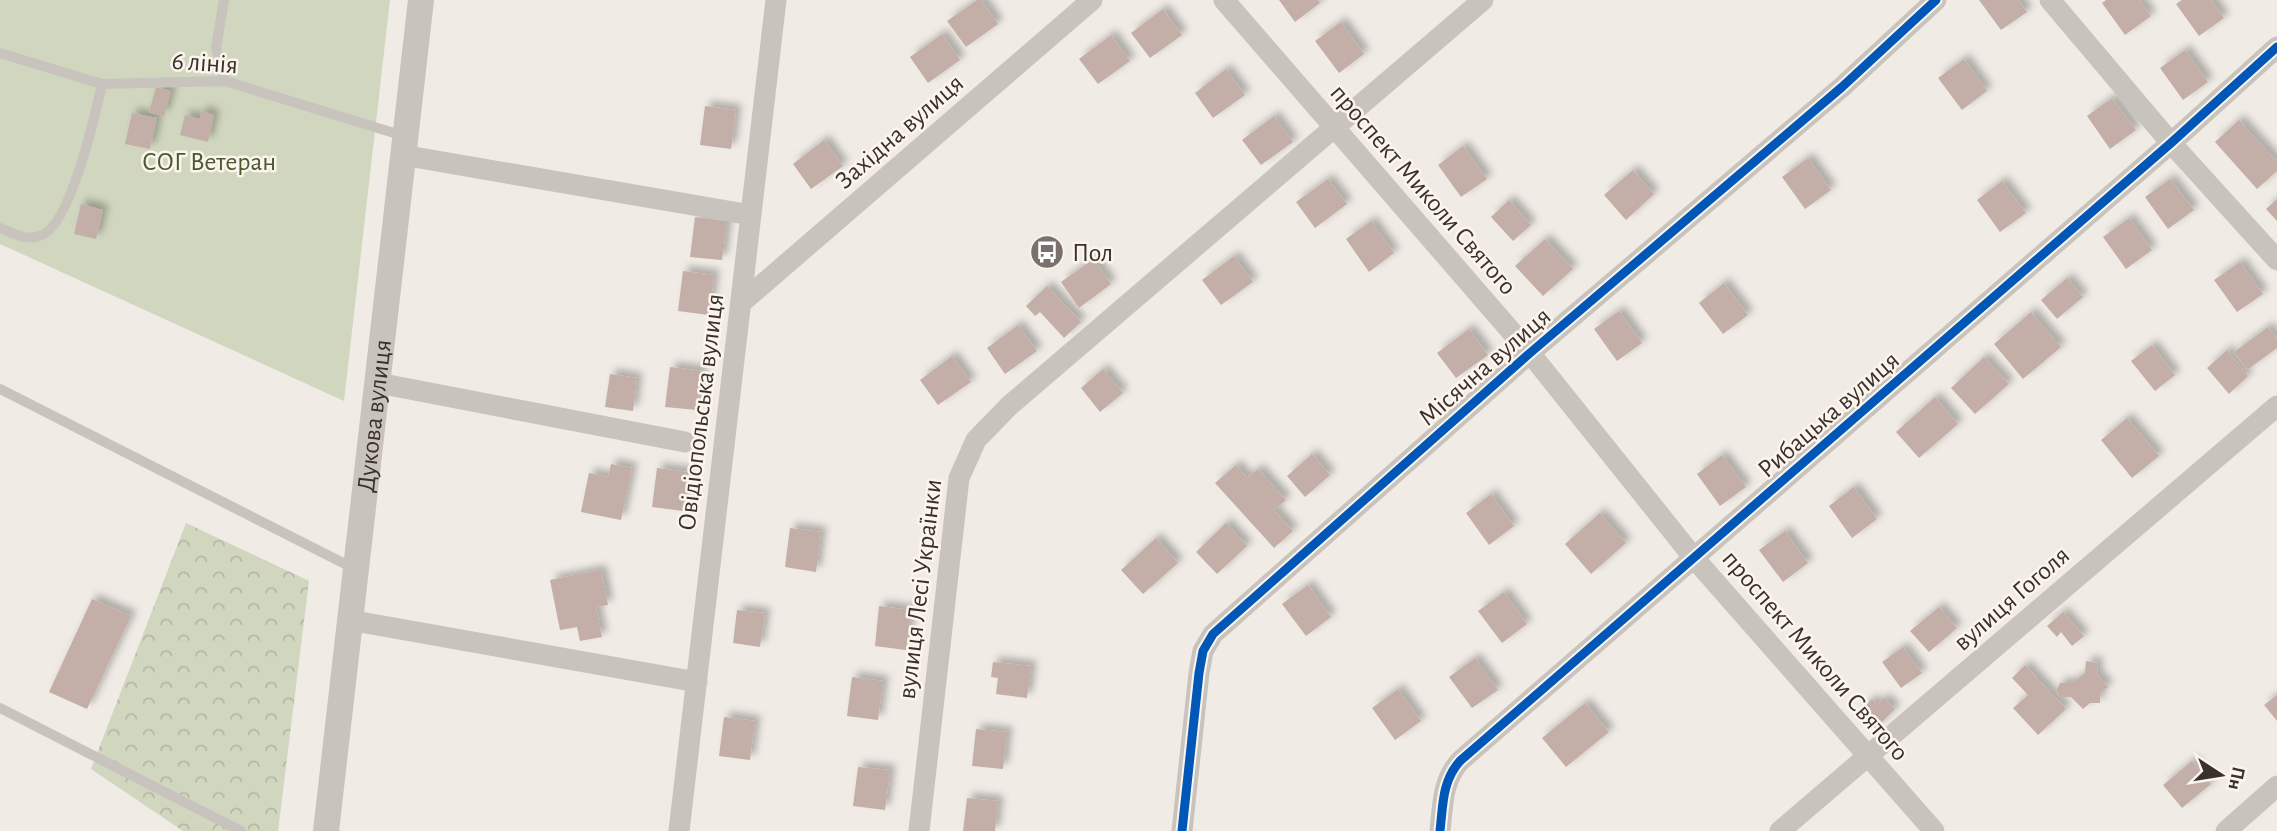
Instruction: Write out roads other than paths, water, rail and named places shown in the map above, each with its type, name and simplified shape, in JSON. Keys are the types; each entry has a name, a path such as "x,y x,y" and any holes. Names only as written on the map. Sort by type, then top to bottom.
{"street":[{"name":"Дукова вулиця","path":"327,831 421,0"},
{"name":"Овідіопольська вулиця","path":"679,831 776,0"},
{"name":"Західна вулиця","path":"741,303 1092,0"},
{"name":"проспект Миколи Святого","path":"1224,0 1530,353 1694,558 1934,831"},
{"name":"вулиця Лесі Українки","path":"919,831 959,478 976,440 1009,406 1483,0"},
{"name":"Місячна вулиця","path":"1182,831 1199,673 1203,651 1213,635 1530,353 1842,87 1936,0"},
{"path":"2050,0 2171,143 2277,260"},
{"name":"Рибацька вулиця","path":"1440,831 1445,786 1451,771 1460,761 2171,143 2277,47"},
{"path":"403,145 751,215"},
{"path":"378,383 685,442"},
{"name":"вулиця Гоголя","path":"1780,831 2277,406"},
{"path":"349,620 697,682"},
{"path":"2226,831 2277,786"}],"lane":[{"path":"224,0 216,48 225,81"},
{"name":"6 лінія","path":"0,53 102,84 225,81 403,145"},
{"path":"0,228 24,238 41,236 54,227 62,212 89,134 102,84"},
{"path":"0,389 355,569"},
{"path":"0,708 241,831"}],"place":[{"name":"Пол","path":"1047,252"}],"park label":[{"name":"СОГ Ветеран","path":"209,161"}]}
